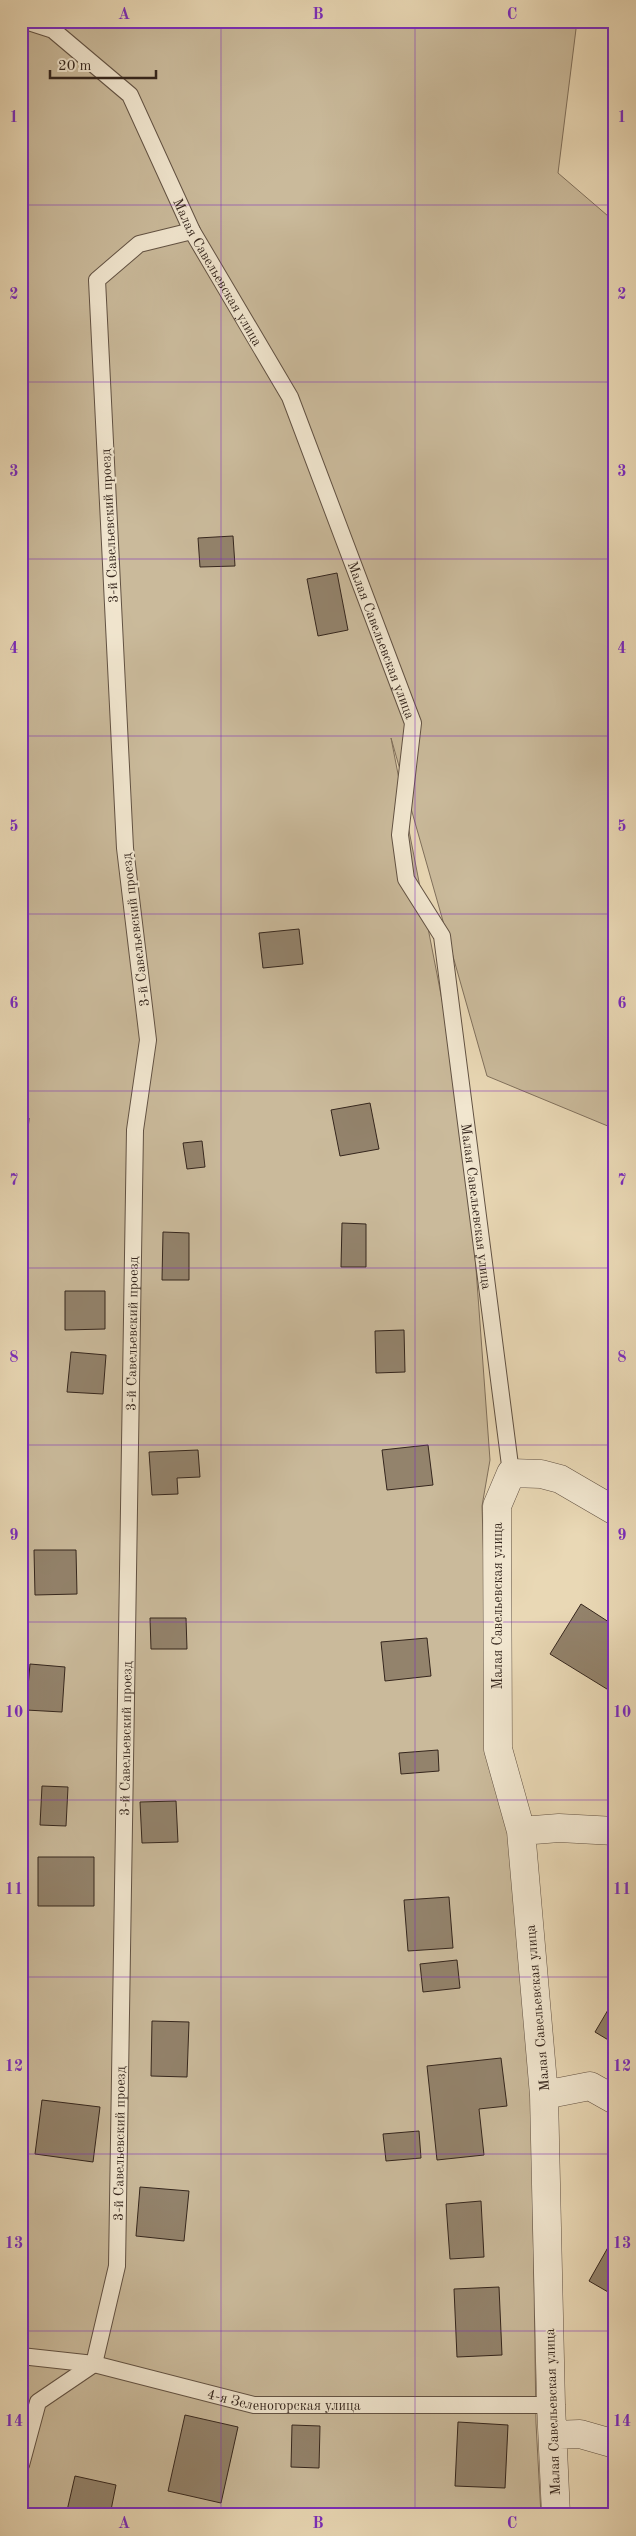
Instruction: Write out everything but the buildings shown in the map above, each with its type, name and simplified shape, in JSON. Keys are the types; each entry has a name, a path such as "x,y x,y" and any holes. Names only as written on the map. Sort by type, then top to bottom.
{"street":[{"path":"511,1473 541,1474 560,1479 615,1512"},
{"name":"Малая Савельевская улица","path":"511,1473 497,1506 498,1749 521,1831 544,2095 551,2405 556,2515"},
{"path":"521,1831 559,1828 615,1831"},
{"path":"544,2095 590,2086 615,2100"},
{"path":"552,2435 580,2434 615,2444"}],"lane":[{"name":"Малая Савельевская улица","path":"26,21 53,30 130,94 192,232 290,397 413,724 400,836 406,879 442,936 511,1473"},
{"name":"3-й Савельевский проезд","path":"94,2364 118,2266 135,1130 148,1040 125,848 97,280 139,244 192,232"},
{"name":"4-я Зеленогорская улица","path":"21,2356 94,2364 254,2405 551,2405"},
{"path":"21,2465 38,2402 94,2364"}],"shaded area":[{"path":"21,21 577,21 558,173 615,222 615,1129 487,1076 391,738 465,1118 490,1460 482,1506 490,1748 514,1833 531,2074 536,2423 541,2515 21,2515"}]}
